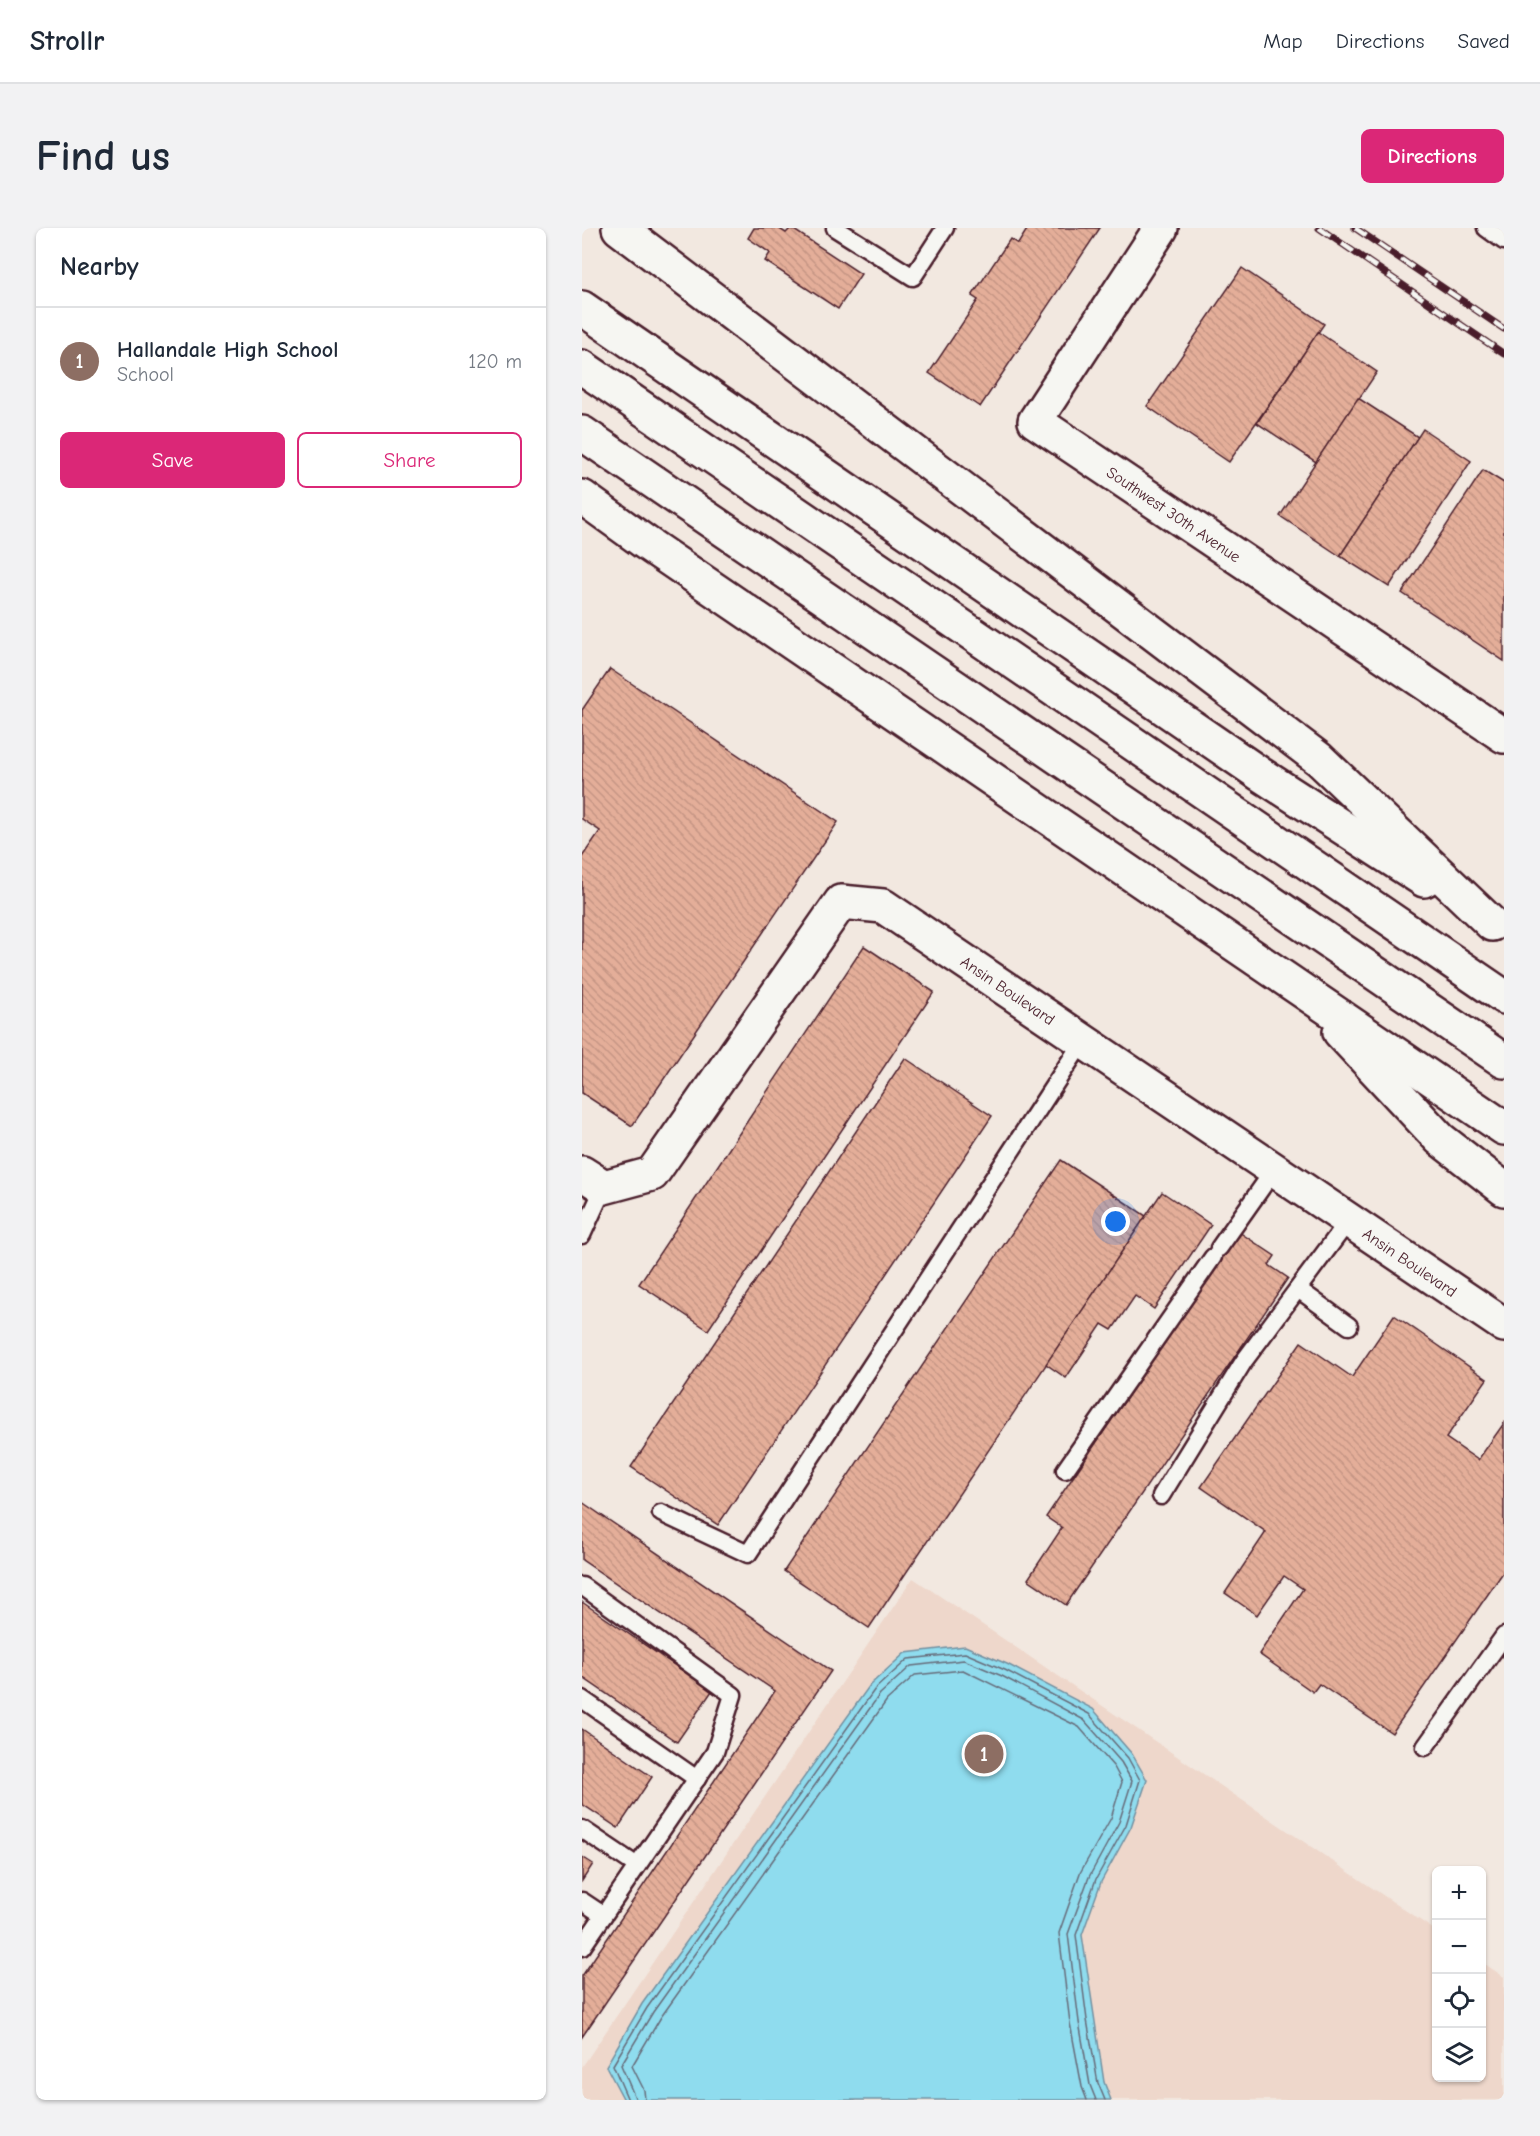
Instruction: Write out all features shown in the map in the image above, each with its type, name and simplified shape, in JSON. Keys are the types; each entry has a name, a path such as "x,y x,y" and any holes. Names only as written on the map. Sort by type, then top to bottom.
{"main road":[{"path":"620,228 1319,759 1498,928"},
{"name":"Southwest 30th Avenue","path":"1161,228 1035,421 1504,736"},
{"path":"582,308 1260,774 1498,928"},
{"path":"584,369 1504,997"},
{"path":"582,434 1504,1061"},
{"path":"582,497 646,543 1504,1128"},
{"path":"582,514 646,543"},
{"name":"Ansin Boulevard","path":"593,1180 652,1174 842,902 883,906 1504,1325"},
{"path":"1298,987 1440,1139 1504,1189"}],"lane":[{"path":"835,228 913,277 945,228"},
{"path":"1485,228 1504,241"},
{"path":"661,1513 748,1554 1083,1041"},
{"path":"1065,1470 1274,1170"},
{"path":"582,1235 593,1180"},
{"path":"1161,1496 1244,1361 1349,1220"},
{"path":"1298,1289 1349,1326"},
{"path":"582,1586 733,1695 716,1752 603,1915 585,1937"},
{"path":"1425,1748 1504,1636"},
{"path":"582,1699 697,1779"},
{"path":"582,1829 637,1866"},
{"path":"582,1901 603,1915"}],"shaded area":[{"path":"913,1578 1432,1928 1432,2082 1486,2082 1486,1965 1504,1977 1504,2100 582,2100 582,2067"}],"water":[{"path":"965,1646 1007,1664 1093,1709 1132,1754 1147,1780 1131,1827 1101,1882 1082,1935 1104,2082 1111,2100 624,2100 606,2066 642,2004 870,1685 905,1653"}],"building":[{"path":"754,228 778,228 786,233 791,228 861,274 838,309 765,261 770,253 748,238"},
{"path":"1028,228 1100,228 980,407 929,373 978,300 972,296 1010,239 1018,244"},
{"path":"1242,268 1324,324 1229,462 1147,406"},
{"path":"1318,332 1377,372 1316,462 1257,423"},
{"path":"1358,398 1418,437 1340,556 1280,516"},
{"path":"1423,429 1471,461 1389,587 1340,556"},
{"path":"1483,470 1504,483 1504,661 1402,593"},
{"path":"610,669 838,822 632,1126 582,1093 582,857 600,831 582,819 582,710"},
{"path":"864,946 934,992 708,1330 639,1284"},
{"path":"905,1058 992,1116 718,1525 631,1467"},
{"path":"1061,1160 1146,1216 869,1628 784,1571"},
{"path":"1162,1192 1211,1225 1154,1309 1135,1296 1112,1330 1102,1324 1066,1378 1046,1364"},
{"path":"1239,1232 1275,1256 1269,1265 1288,1278 1066,1605 1028,1579 1062,1528 1046,1517"},
{"path":"1394,1315 1487,1379 1446,1438 1478,1460 1504,1423 1504,1571 1392,1733 1319,1684 1313,1692 1259,1654 1303,1589 1284,1576 1257,1615 1225,1593 1266,1532 1201,1487 1301,1342 1352,1377"},
{"path":"582,1502 831,1671 582,2037 582,1976 775,1691 582,1560"},
{"path":"582,1602 712,1691 677,1742 582,1677"},
{"path":"582,1729 652,1777 618,1828 582,1804"},
{"path":"582,1857 593,1864 582,1881"}],"railway":[{"path":"1319,228 1504,354"},
{"path":"1355,228 1504,329"}],"place":[{"name":"Hallandale High School","path":"984,1754"}]}
